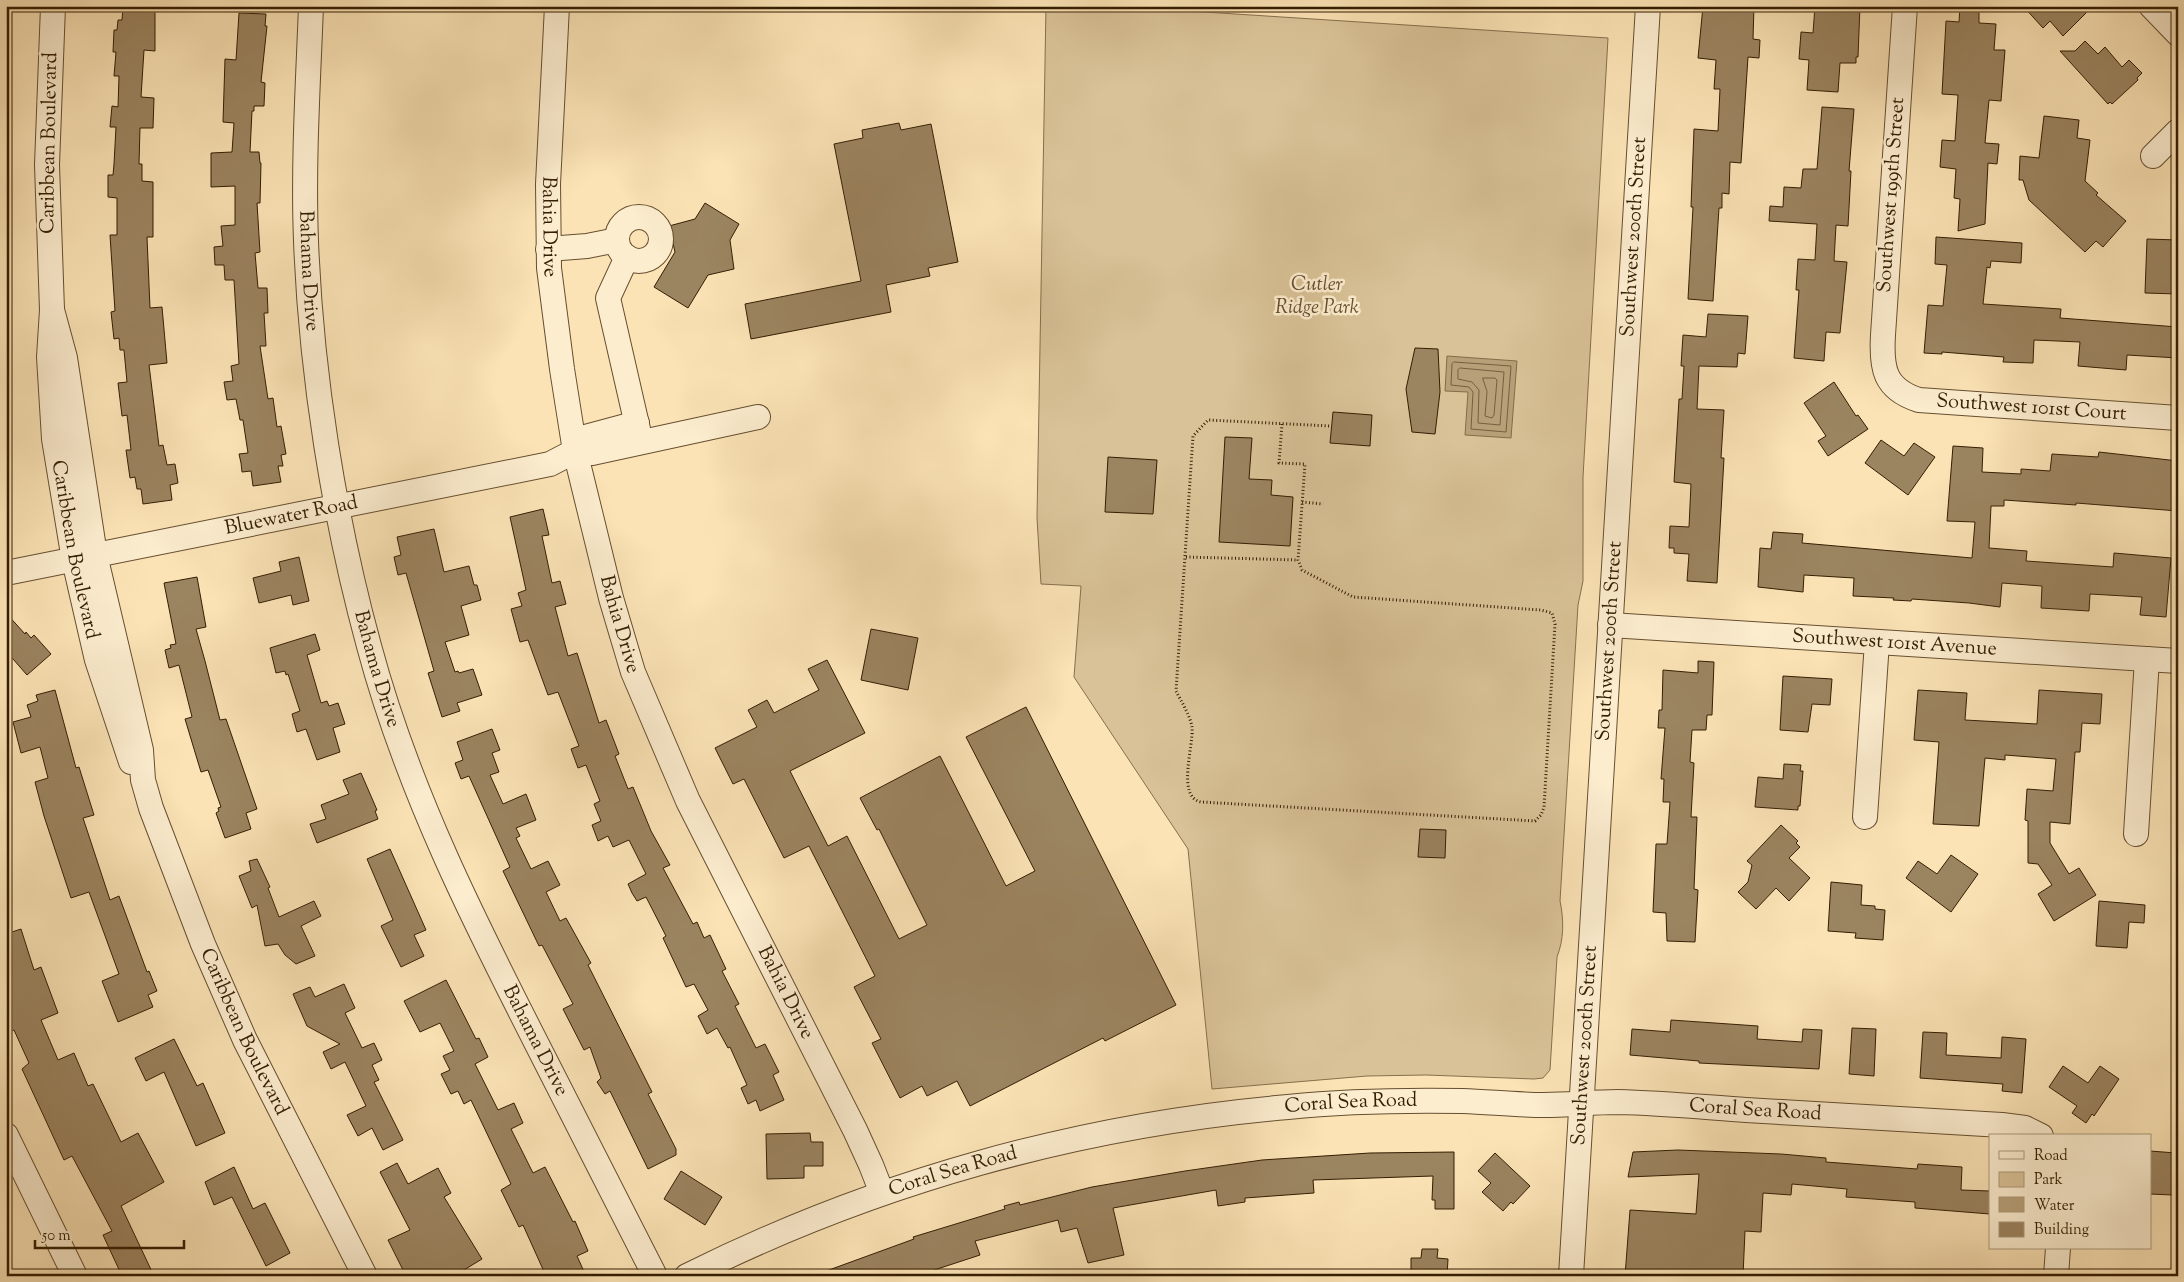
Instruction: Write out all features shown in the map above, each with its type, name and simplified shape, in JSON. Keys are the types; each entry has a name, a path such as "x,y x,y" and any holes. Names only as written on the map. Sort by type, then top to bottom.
{"street":[{"name":"Caribbean Boulevard","path":"53,6 47,165 52,310 65,358 84,558 141,750 143,780 184,899 226,999 365,1276"},
{"name":"Bahama Drive","path":"311,6 306,126 306,243 320,399 338,508 370,648 424,806 487,947 655,1276"},
{"name":"Bahia Drive","path":"557,6 548,151 548,249 562,369 575,451 610,598 633,672 688,801 855,1130 882,1193"},
{"name":"Southwest 200th Street","path":"1571,1276 1648,6"},
{"name":"Southwest 199th Street","path":"1891,383 1884,367 1882,347 1905,6"},
{"path":"2151,6 2178,34"},
{"path":"2153,156 2178,132"},
{"path":"548,249 587,246 622,249 608,298 639,432"},
{"name":"Southwest 101st Court","path":"1891,383 1896,389 1910,397 1929,401 2178,418"},
{"name":"Bluewater Road","path":"6,573 550,464 575,451 585,437 758,417"},
{"name":"Southwest 101st Avenue","path":"1610,625 2178,661"},
{"path":"1865,817 1877,642"},
{"path":"2136,834 2147,659"},
{"name":"Coral Sea Road","path":"687,1276 779,1233 882,1193 997,1158 1133,1127 1222,1114 1306,1105 1385,1101 1459,1101 1544,1105 1619,1102 2002,1125 2025,1128 2037,1134"},
{"path":"6,1135 75,1276"},
{"path":"2056,1276 2058,1250"}],"path":[{"path":"1282,424 1279,463 1305,464 1298,560 1302,570 1353,597 1541,610 1552,614 1555,624 1544,807 1538,818 1527,822 1201,802 1194,800 1188,789 1192,726 1176,690 1193,436 1208,420 1330,426"},
{"path":"1302,502 1323,504"},
{"path":"1186,557 1298,560"}],"green space":[{"name":"Cutler Ridge Park","path":"1046,6 1111,6 1608,38 1583,477 1583,581 1578,605 1560,901 1563,929 1557,957 1550,1070 1543,1078 1426,1075 1367,1076 1212,1089 1188,849 1074,677 1081,586 1041,584 1037,518"}],"water":[{"path":"1447,356 1517,361 1511,438 1465,435 1468,392 1445,391"}],"building":[{"path":"123,6 155,6 155,51 144,50 141,97 154,98 153,128 140,128 139,164 142,164 142,181 153,182 153,237 147,237 150,308 162,307 167,363 149,365 159,446 163,445 167,465 175,464 178,483 170,485 172,500 143,504 141,489 137,489 135,477 130,478 126,450 131,450 127,415 122,416 118,383 127,382 124,350 120,350 119,338 114,339 111,312 115,311 110,235 117,235 117,198 108,197 108,175 113,175 114,164 116,127 110,127 112,106 118,107 119,76 114,76 116,52 113,52 114,30 117,30 118,20 122,20"},
{"path":"1703,6 1754,6 1753,39 1760,40 1759,58 1748,57 1741,163 1730,162 1729,194 1722,193 1722,208 1719,208 1713,301 1688,299 1693,207 1691,207 1694,129 1718,131 1720,89 1714,89 1716,60 1698,58"},
{"path":"1815,6 1860,6 1858,57 1856,57 1856,63 1840,63 1838,92 1807,90 1809,60 1799,59 1801,32 1813,33"},
{"path":"1960,6 1979,6 1979,23 1996,24 1994,50 2005,50 2001,101 1989,100 1985,143 1999,144 1997,164 1988,163 1985,224 1958,231 1960,199 1954,198 1956,169 1940,167 1942,140 1955,141 1958,95 1942,94 1946,21 1959,22"},
{"path":"2023,6 2093,6 2063,36 2050,21 2043,28"},
{"path":"239,13 266,14 265,26 267,26 261,82 265,83 264,106 254,106 254,111 252,111 250,152 259,152 261,163 260,203 257,203 260,252 255,253 258,288 267,288 268,313 264,313 266,346 260,346 268,399 273,398 277,427 281,426 286,454 281,455 283,466 278,466 281,482 253,486 251,471 242,472 239,454 248,453 243,420 240,420 236,399 227,400 224,382 233,381 231,366 239,364 234,280 225,280 224,265 215,265 214,247 223,246 221,226 235,225 235,186 211,187 211,153 232,152 234,123 223,122 225,59 236,60"},
{"path":"2085,41 2098,54 2105,47 2122,67 2129,60 2142,73 2137,78 2138,80 2112,104 2110,102 2108,104 2060,51 2075,51"},
{"path":"1822,107 1854,109 1849,171 1851,171 1848,226 1836,225 1834,261 1847,262 1840,333 1826,332 1824,361 1794,358 1799,290 1796,290 1798,259 1815,260 1817,224 1769,221 1770,206 1783,207 1784,187 1801,188 1803,169 1817,169"},
{"path":"2044,116 2079,120 2077,138 2090,140 2085,181 2098,193 2096,195 2126,221 2103,247 2096,241 2085,252 2029,200 2023,180 2019,180 2020,156 2039,158"},
{"path":"899,123 901,130 931,124 958,262 928,268 930,276 886,285 891,312 751,339 745,304 861,281 834,144 863,138 862,130"},
{"path":"705,203 739,224 730,240 734,269 708,275 688,308 654,287 675,252 669,226 695,219"},
{"path":"1936,237 2022,243 2021,263 1991,261 1990,268 1987,267 1983,304 2061,309 2060,318 2178,327 2178,358 2127,355 2126,370 2078,366 2080,342 2034,340 2033,363 2003,362 2004,357 1942,352 1942,354 1924,353 1928,305 1943,306 1947,265 1935,264"},
{"path":"2147,239 2178,240 2178,294 2145,293"},
{"path":"1708,314 1748,316 1745,354 1738,353 1737,367 1699,366 1697,409 1724,410 1721,458 1724,458 1717,583 1687,581 1689,554 1674,553 1674,548 1669,548 1670,526 1689,527 1691,484 1674,482 1679,399 1682,399 1684,366 1681,366 1683,335 1706,337"},
{"path":"1415,348 1438,349 1440,392 1435,434 1412,432 1406,389"},
{"path":"1834,382 1856,416 1858,415 1868,429 1828,456 1818,441 1826,436 1804,403"},
{"path":"1333,412 1372,415 1370,446 1330,443"},
{"path":"1225,437 1252,438 1249,479 1272,480 1271,495 1293,497 1290,546 1219,542"},
{"path":"1881,440 1904,456 1914,443 1935,457 1908,495 1865,463"},
{"path":"1953,446 1983,448 1982,472 2021,474 2021,469 2050,471 2052,454 2098,457 2099,452 2178,461 2178,511 2076,503 2076,505 2004,500 2004,506 1991,506 1989,548 2027,551 2026,561 2113,567 2114,553 2171,558 2166,617 2140,615 2142,597 2090,594 2089,611 2041,608 2042,586 2002,583 2000,607 1969,603 1912,599 1911,601 1893,600 1894,598 1853,596 1854,578 1804,575 1803,592 1758,587 1760,548 1771,549 1773,532 1803,534 1802,543 1972,558 1975,522 1947,521"},
{"path":"1108,457 1157,460 1153,514 1105,512"},
{"path":"543,509 549,535 542,536 552,583 560,581 566,604 555,607 568,656 577,653 599,723 606,720 619,754 615,756 628,789 633,787 651,831 670,865 663,868 693,924 697,922 704,938 710,935 726,969 722,971 739,1004 735,1006 756,1048 765,1044 779,1072 773,1075 784,1100 760,1111 756,1100 748,1104 741,1088 747,1085 730,1047 728,1048 717,1028 707,1034 698,1016 708,1010 694,984 686,987 663,938 666,936 646,897 637,901 632,893 628,884 646,874 629,840 613,847 608,836 598,841 592,825 601,821 594,804 600,801 586,765 578,768 571,749 579,746 558,692 548,695 528,640 520,642 511,609 522,606 518,593 526,590 510,517"},
{"path":"434,529 444,572 469,566 474,585 477,585 481,600 461,606 469,635 445,642 455,672 458,671 459,673 473,669 482,695 457,703 460,711 442,717 428,673 434,671 406,573 398,575 394,557 401,555 397,537"},
{"path":"299,557 309,601 293,605 291,595 259,603 253,578 281,571 279,562"},
{"path":"197,577 206,627 196,629 220,720 226,719 257,809 246,813 251,829 225,838 216,813 219,811 218,808 221,807 208,770 201,772 185,719 192,717 179,665 169,668 165,650 171,648 170,645 176,644 164,583"},
{"path":"6,613 25,634 26,632 31,638 34,635 51,654 27,675 6,651"},
{"path":"871,629 918,638 908,690 861,680"},
{"path":"315,634 320,650 307,655 321,703 327,701 329,706 338,703 345,724 333,728 340,752 317,760 306,729 297,732 292,714 300,711 288,674 286,675 285,671 276,673 270,648"},
{"path":"827,660 865,733 790,771 828,846 847,836 899,939 927,925 879,829 877,830 860,798 940,756 1006,886 1035,871 966,737 1026,707 1176,1005 1105,1041 1103,1038 970,1106 957,1081 927,1096 922,1086 900,1098 872,1043 881,1039 854,987 875,976 809,846 784,858 744,779 733,784 715,748 757,727 748,710 767,700 774,713 819,690 808,669"},
{"path":"1698,661 1714,662 1712,715 1707,715 1706,730 1692,730 1690,762 1694,763 1691,817 1697,817 1694,889 1698,890 1695,942 1667,941 1666,913 1653,912 1656,844 1667,844 1670,802 1663,802 1664,779 1661,779 1665,728 1658,728 1659,710 1662,710 1663,670 1698,673"},
{"path":"1783,676 1832,679 1830,705 1812,704 1808,732 1780,730"},
{"path":"55,690 76,768 79,767 94,815 83,818 110,900 119,896 147,972 149,971 157,991 148,995 153,1007 118,1022 102,981 119,974 89,892 71,898 44,816 35,782 48,778 40,747 21,753 13,722 31,717 27,705 38,701 36,695"},
{"path":"1918,690 1967,693 1965,720 2037,724 2039,690 2102,694 2100,724 2082,723 2080,752 2075,752 2070,824 2050,822 2050,843 2069,874 2079,868 2096,895 2054,921 2038,894 2052,885 2038,864 2028,863 2028,821 2025,820 2027,789 2053,791 2056,759 2005,755 2005,760 1985,758 1979,826 1933,824 1939,742 1914,740"},
{"path":"492,729 500,750 492,753 499,772 490,775 503,804 526,794 536,820 516,828 520,836 516,838 531,869 548,861 560,885 546,892 560,921 566,918 591,963 588,965 652,1092 648,1094 676,1149 676,1155 648,1169 610,1091 605,1094 597,1082 601,1078 590,1047 584,1050 563,1009 573,1004 542,945 539,946 503,871 510,867 469,776 461,779 455,763 463,760 457,742"},
{"path":"1784,764 1801,765 1800,771 1803,771 1798,810 1755,807 1758,777 1783,779"},
{"path":"361,773 377,810 375,811 378,819 317,843 310,824 326,819 321,805 349,794 343,780"},
{"path":"1781,825 1798,841 1796,843 1800,847 1789,858 1810,878 1789,901 1776,888 1756,909 1738,892 1748,882 1752,865 1747,861"},
{"path":"1420,829 1446,830 1445,858 1418,857"},
{"path":"390,849 426,930 414,935 424,956 401,967 381,926 393,920 367,859"},
{"path":"1951,855 1978,874 1951,912 1906,878 1918,861 1937,874"},
{"path":"257,859 270,887 268,888 279,917 314,901 321,916 301,926 315,956 296,964 285,955 278,944 265,946 257,905 252,908 239,876 251,871 249,861"},
{"path":"1831,882 1862,885 1861,905 1875,906 1875,909 1885,910 1883,940 1855,938 1856,933 1828,931"},
{"path":"2099,901 2145,905 2144,923 2129,922 2127,948 2096,946"},
{"path":"21,929 34,970 41,967 58,1013 41,1020 58,1060 74,1053 88,1086 93,1084 121,1142 138,1133 164,1182 121,1206 154,1276 122,1276 103,1235 112,1231 72,1156 64,1160 22,1069 29,1063 14,1030 6,1033 6,934"},
{"path":"446,980 476,1039 479,1038 488,1057 475,1064 498,1110 514,1103 523,1123 511,1129 533,1173 545,1167 573,1222 575,1221 588,1251 577,1256 586,1276 546,1276 523,1225 519,1227 501,1190 511,1184 471,1100 464,1104 458,1091 451,1094 441,1074 450,1070 443,1056 454,1051 440,1023 420,1032 404,1001"},
{"path":"344,984 355,1008 345,1013 362,1048 374,1043 382,1060 372,1065 379,1080 374,1082 403,1140 383,1150 372,1128 358,1136 347,1115 366,1106 345,1062 331,1069 323,1052 340,1044 307,1026 293,994 310,987 315,997"},
{"path":"1671,1020 1758,1026 1757,1039 1802,1042 1803,1029 1822,1030 1819,1069 1699,1063 1699,1061 1630,1055 1632,1029 1670,1032"},
{"path":"1852,1028 1876,1029 1874,1076 1849,1074"},
{"path":"1923,1032 1947,1033 1946,1055 2001,1058 2002,1037 2026,1039 2022,1093 2002,1091 2003,1084 1920,1078"},
{"path":"174,1039 197,1086 203,1083 225,1133 196,1146 164,1072 146,1081 135,1058"},
{"path":"2063,1066 2088,1083 2100,1066 2119,1079 2094,1116 2092,1114 2086,1123 2072,1113 2077,1106 2049,1087"},
{"path":"810,1133 811,1142 823,1142 823,1166 804,1166 804,1178 767,1179 766,1134"},
{"path":"1678,1150 1781,1154 1826,1158 1826,1162 1917,1169 1918,1164 1962,1167 1961,1190 1989,1191 1989,1214 1915,1208 1915,1202 1846,1197 1847,1189 1792,1184 1791,1195 1763,1193 1761,1232 1745,1231 1743,1276 1625,1276 1630,1210 1696,1214 1699,1174 1628,1177 1633,1152"},
{"path":"2152,1151 2176,1153 2173,1195 2152,1194"},
{"path":"1454,1152 1454,1209 1435,1209 1435,1200 1432,1200 1433,1176 1313,1180 1314,1193 1245,1198 1245,1202 1218,1206 1216,1190 1113,1208 1124,1255 1088,1263 1077,1228 1061,1232 1058,1220 975,1241 980,1255 916,1276 818,1276 818,1274 914,1239 913,1237 1005,1209 1004,1206 1019,1202 1020,1205 1092,1187 1262,1160 1370,1153"},
{"path":"1495,1153 1530,1186 1513,1204 1511,1202 1503,1211 1482,1192 1491,1183 1478,1171"},
{"path":"397,1163 408,1184 438,1168 451,1193 444,1197 482,1259 454,1276 406,1276 388,1240 410,1230 380,1172"},
{"path":"234,1167 253,1209 265,1203 290,1253 266,1266 232,1197 214,1205 205,1182"},
{"path":"681,1171 722,1197 705,1225 664,1199"},
{"path":"1422,1249 1438,1249 1437,1258 1448,1259 1447,1276 1411,1276 1411,1258 1421,1258"}]}
